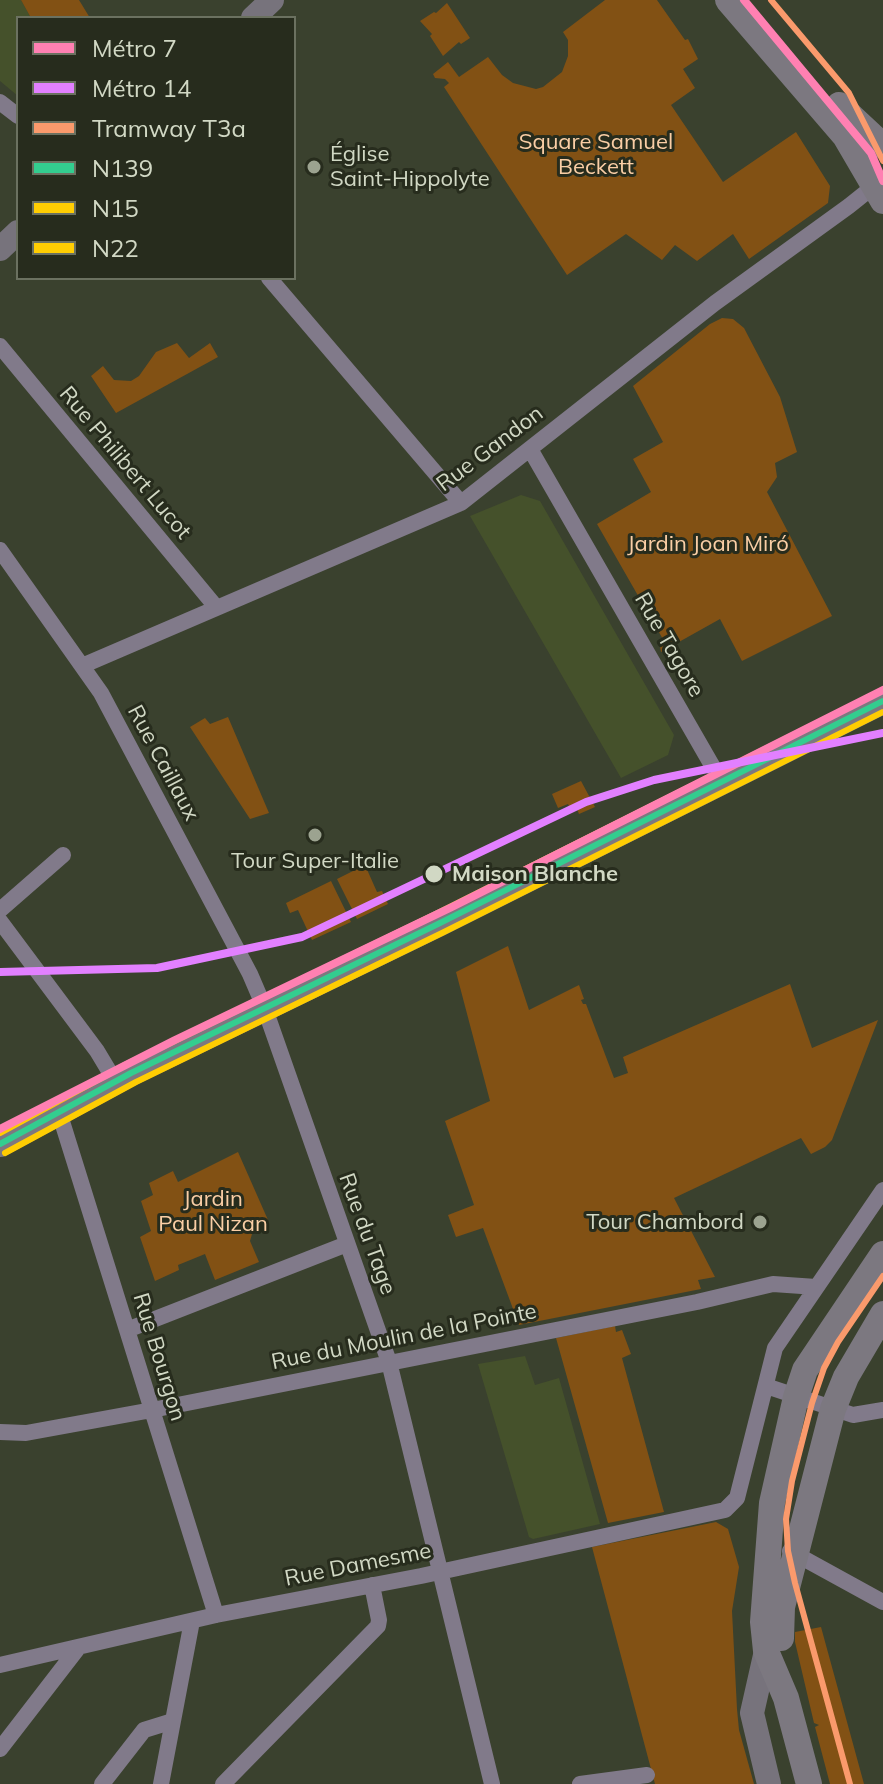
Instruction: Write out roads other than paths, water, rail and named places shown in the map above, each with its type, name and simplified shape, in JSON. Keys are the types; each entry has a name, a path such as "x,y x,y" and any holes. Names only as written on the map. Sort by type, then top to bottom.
{"main road":[{"path":"255,16 272,0"},
{"path":"728,0 826,112 880,188"},
{"path":"746,0 853,121 883,146"},
{"path":"0,249 16,234"},
{"path":"0,1144 115,1081 883,701"},
{"path":"809,1784 786,1698 766,1651 763,1622 776,1484 796,1397 809,1361 883,1254"},
{"path":"786,1698 781,1647 782,1607 833,1409 863,1344 883,1314"},
{"path":"766,1651 752,1713 769,1784"}],"street":[{"path":"0,102 16,114"},
{"name":"Rue Gandon","path":"84,665 461,503 715,303 880,188"},
{"path":"271,280 461,503"},
{"name":"Rue Philibert Lucot","path":"0,346 216,607"},
{"name":"Rue Tagore","path":"530,449 721,781"},
{"name":"Rue Caillaux","path":"0,550 101,693 243,960 265,1009"},
{"path":"0,910 63,855"},
{"path":"0,921 97,1051 115,1081"},
{"name":"Rue du Tage","path":"265,1009 389,1362 492,1784"},
{"name":"Rue Bourgon","path":"59,1112 216,1615"},
{"path":"883,1190 775,1348 766,1386 853,1415 883,1410"},
{"path":"127,1330 347,1244"},
{"name":"Rue du Moulin de la Pointe","path":"0,1432 26,1433 152,1410 697,1302 773,1284 816,1287"},
{"name":"Rue Damesme","path":"0,1665 216,1615 725,1510 737,1498 766,1386"},
{"path":"769,1541 883,1602"},
{"path":"223,1784 378,1626 372,1585"},
{"path":"161,1784 192,1621"},
{"path":"0,1749 78,1648"},
{"path":"102,1784 144,1730 173,1721"},
{"path":"580,1784 647,1775"}],"metro line":[{"name":"7","path":"744,0 871,153 883,181"},
{"name":"7","path":"0,1129 175,1040 452,907 883,690"},
{"name":"14","path":"0,972 157,968 302,937 586,802 654,780 883,733"}],"tram line":[{"name":"T3a","path":"771,0 849,93 883,161"},
{"name":"T3a","path":"850,1784 795,1583 788,1551 786,1519 792,1481 824,1368 883,1276"}],"place":[{"name":"Église Saint-Hippolyte","path":"314,167"},
{"name":"Tour Super-Italie","path":"315,835"},
{"name":"Maison Blanche","path":"434,874"},
{"name":"Tour Chambord","path":"760,1222"}],"park label":[{"name":"Square Samuel Beckett","path":"596,154"},
{"name":"Jardin Joan Miró","path":"708,544"},
{"name":"Jardin Paul Nizan","path":"213,1212"}]}
